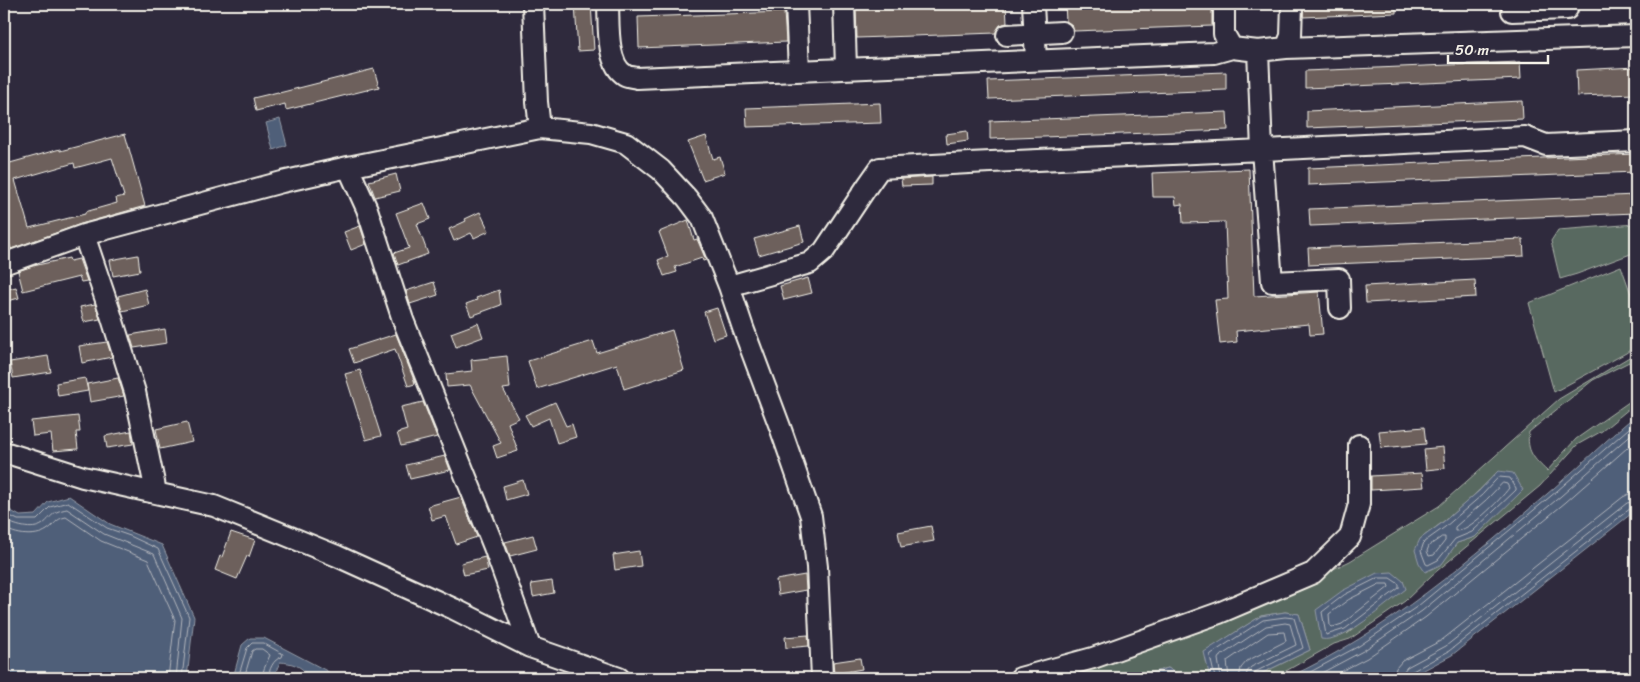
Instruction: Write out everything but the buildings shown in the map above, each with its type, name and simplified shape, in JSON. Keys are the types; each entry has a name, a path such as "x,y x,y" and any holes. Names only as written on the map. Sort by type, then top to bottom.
{"street":[{"path":"533,4 536,102 540,128"},
{"path":"608,4 610,51 616,66 625,75 637,78 1214,53 1232,48 1258,51 1286,48 1636,36"},
{"path":"796,4 800,72"},
{"path":"844,4 846,68"},
{"path":"1033,4 1036,60"},
{"path":"1224,4 1224,34 1232,48"},
{"path":"1286,48 1291,36 1292,4"},
{"path":"1538,7 1539,40"},
{"path":"1512,11 1538,7 1567,9"},
{"path":"1007,35 1062,32"},
{"path":"1258,51 1262,150 1272,282 1339,279 1340,308"},
{"path":"6,263 84,236 282,182 540,128 591,133 626,143 661,170 687,198 702,218 729,286 810,516 817,567 822,678"},
{"path":"729,286 810,263 824,251 880,168 1525,137 1546,145 1636,140"},
{"path":"348,167 367,209 404,320 494,547 530,647"},
{"path":"84,236 135,392 156,492"},
{"path":"1020,678 1093,658 1210,617 1313,573 1350,537 1359,504 1360,445"},
{"path":"4,452 83,477 214,506 336,556 530,647 619,678"}],"green space":[{"path":"1636,224 1636,252 1560,279 1551,241 1558,230"},
{"path":"1621,266 1636,308 1636,346 1554,392 1529,303"},
{"path":"1636,353 1636,370 1629,362 1593,380 1529,432 1530,450 1538,463 1547,471 1576,439 1636,397 1636,403 1602,431 1577,445 1540,486 1432,575 1405,601 1350,639 1334,644 1277,676 1271,678 1252,678 1310,650 1299,614 1285,612 1261,616 1205,652 1210,678 1180,678 1179,675 1168,668 1134,678 1046,678 1292,589 1350,561 1439,506 1559,399","holes":["1498,471 1475,537 1457,543 1420,539 1441,524 1480,490","1403,581 1405,589 1347,634"]}],"water":[{"path":"280,119 287,145 273,150 266,123"},
{"path":"1636,415 1636,510 1452,655 1409,678 1287,678 1324,660 1359,639 1427,592 1523,515"},
{"path":"1498,471 1513,473 1523,490 1475,537 1457,543 1442,564 1425,572 1419,563 1415,550 1420,539 1479,491"},
{"path":"69,496 110,524 162,545 194,617 187,678 4,678 4,507 20,516 36,515 48,502"},
{"path":"1392,572 1403,581 1406,589 1353,629 1330,639 1321,639 1316,610 1342,591 1377,573"},
{"path":"1285,612 1299,614 1310,650 1252,678 1210,678 1204,652 1261,616"},
{"path":"250,638 264,638 327,671 334,677 307,678 308,675 299,667 280,662 273,678 233,678 242,645"},
{"path":"1168,668 1179,675 1180,678 1134,678"}]}
